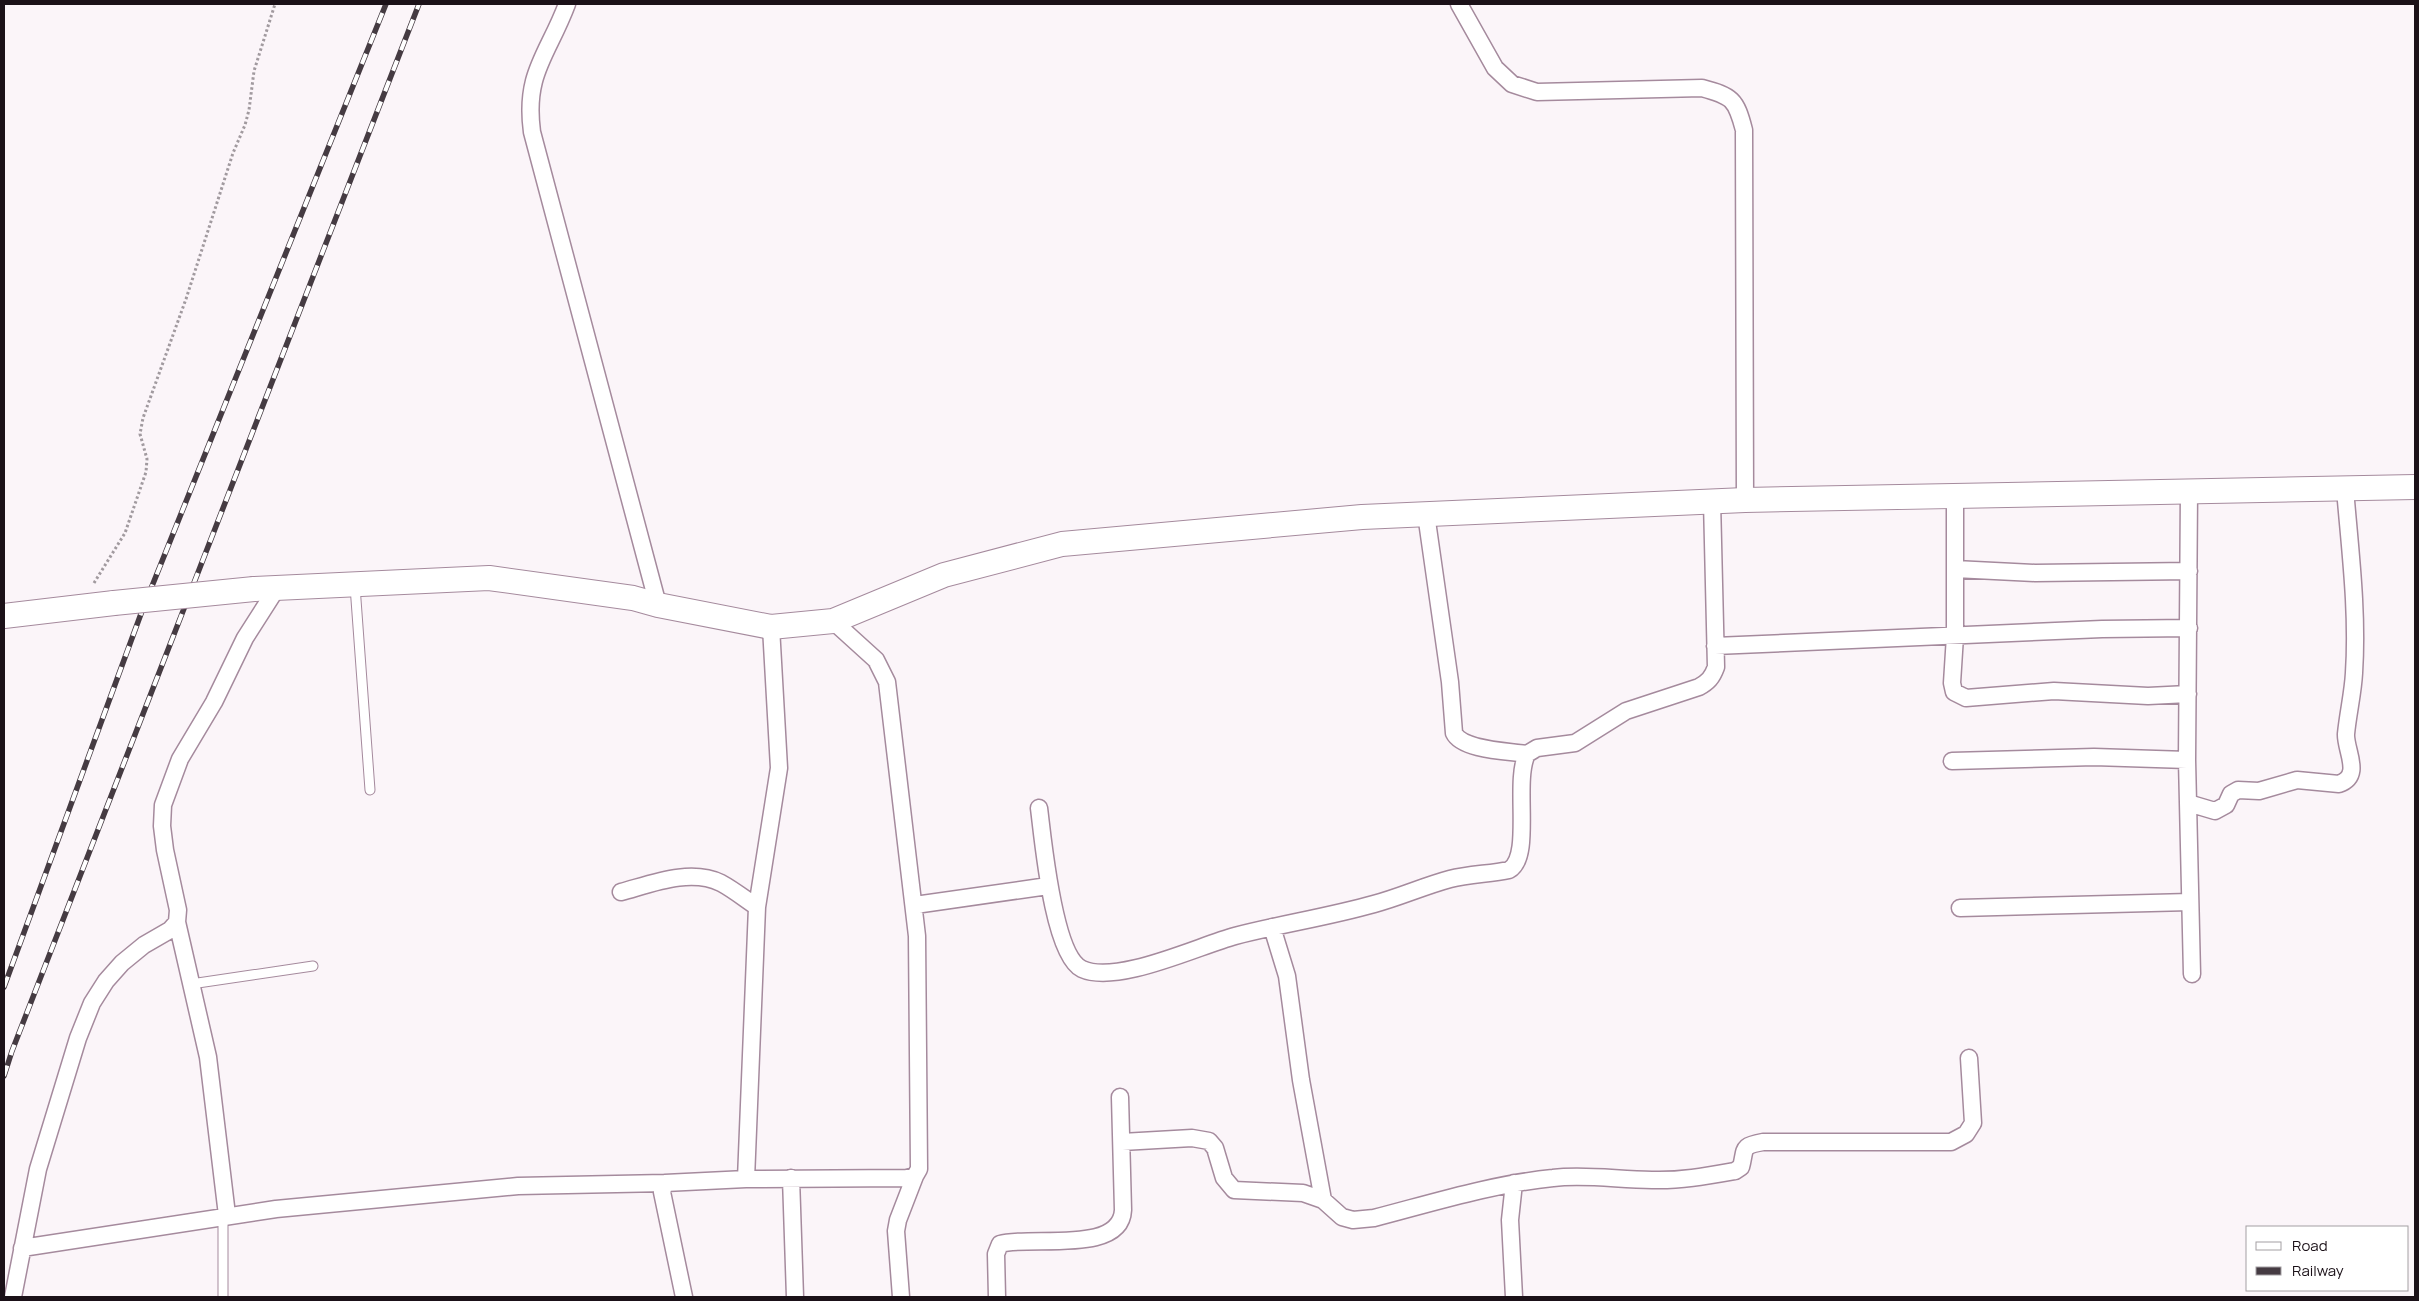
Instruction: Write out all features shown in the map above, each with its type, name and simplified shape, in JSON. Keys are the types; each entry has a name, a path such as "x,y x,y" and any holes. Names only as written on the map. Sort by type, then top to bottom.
{"street":[{"path":"567,4 534,76 530,94 532,132 658,605"},
{"path":"1459,4 1495,68 1512,84 1537,92 1702,88 1725,94 1734,101 1744,130 1745,500"},
{"path":"4,616 114,603 266,589 488,578 633,598 658,605 771,627 833,621 944,575 1062,544 1362,517 1745,500 2415,487"},
{"path":"2188,804 2215,811 2226,805 2231,794 2238,790 2259,791 2297,780 2339,784 2344,783 2351,774 2351,757 2346,736 2354,672 2355,604 2345,489"},
{"path":"2189,491 2187,760 2192,974"},
{"path":"1955,496 1955,636 1952,683 1954,692 1966,698 2054,691 2148,696 2188,694"},
{"path":"1426,514 1456,738 1466,744 1527,754 1537,748 1575,743 1626,711 1698,687 1709,681 1716,667 1712,502"},
{"path":"1955,569 2035,573 2189,571"},
{"path":"225,1216 208,1057 177,922 178,910 164,842 163,805 180,759 214,702 249,631 266,589"},
{"path":"833,621 868,651 885,675 915,905 918,1170 898,1220 896,1232 901,1297"},
{"path":"746,1179 757,907 779,768 771,627"},
{"path":"1715,646 2102,629 2189,628"},
{"path":"1039,808 1048,886 1067,950 1081,969 1094,972 1143,968 1234,936 1376,903 1452,878 1501,872 1514,868 1521,854 1521,772 1527,754"},
{"path":"1952,761 2094,757 2187,760"},
{"path":"621,892 673,879 705,878 719,882 757,907"},
{"path":"915,905 1048,886"},
{"path":"1960,908 2190,902"},
{"path":"12,1297 38,1169 78,1038 92,1003 106,981 122,963 144,945 170,930 177,922"},
{"path":"1272,927 1287,976 1301,1080 1322,1200"},
{"path":"1122,1142 1192,1138 1209,1141 1215,1148 1224,1178 1234,1190 1303,1193 1322,1200 1342,1217 1353,1220 1374,1218 1514,1183 1589,1176 1684,1180 1738,1170 1741,1167 1745,1148 1748,1145 1763,1142 1951,1142 1966,1134 1973,1123 1969,1058"},
{"path":"997,1297 996,1254 1000,1244 1092,1238 1110,1234 1120,1224 1123,1210 1120,1097"},
{"path":"22,1248 225,1216 501,1187 791,1178 908,1178 915,1176"},
{"path":"791,1178 795,1297"},
{"path":"665,1183 662,1192 684,1297"},
{"path":"1514,1183 1510,1220 1514,1297"}],"lane":[{"path":"355,585 370,790"},
{"path":"191,984 313,966"},
{"path":"224,1297 225,1216"}],"path":[{"path":"78,607 125,533 146,472 147,459 140,434 143,418 186,299 233,153 250,110 254,71 275,4"}],"railway":[{"path":"4,987 142,611 386,4"},
{"path":"4,1076 12,1051 419,4"}]}
